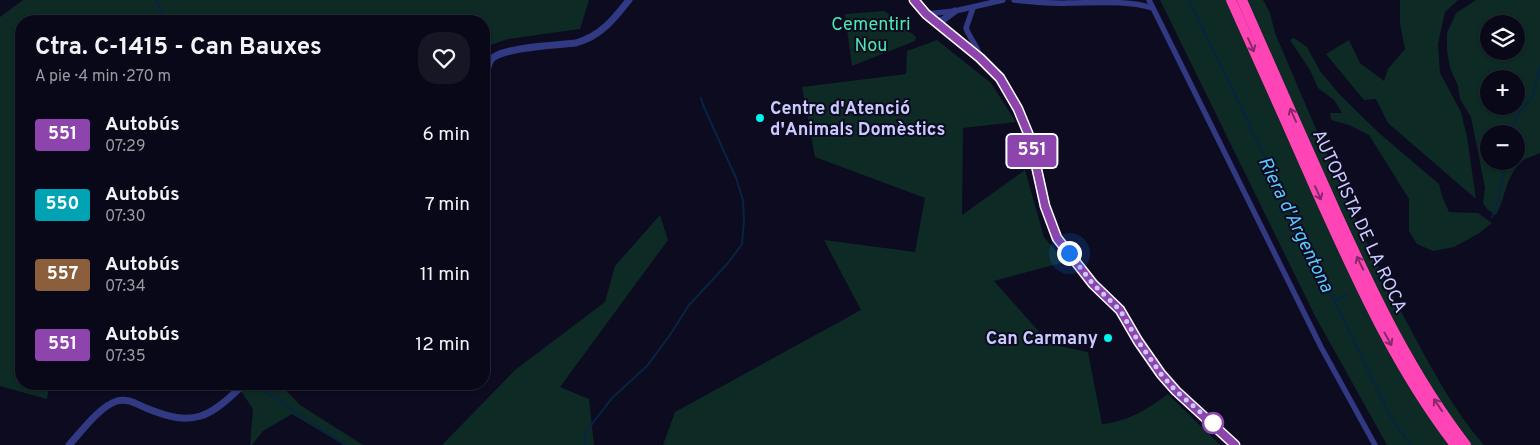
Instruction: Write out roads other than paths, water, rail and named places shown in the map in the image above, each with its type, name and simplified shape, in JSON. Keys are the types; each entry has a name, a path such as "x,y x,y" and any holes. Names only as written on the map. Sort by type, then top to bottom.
{"highway":[{"name":"AUTOPISTA DE LA ROCA","path":"1232,0 1343,249 1379,323 1427,406 1455,445"},
{"name":"AUTOPISTA DE LA ROCA","path":"1242,0 1378,301 1426,387 1466,445"}],"street":[{"path":"490,63 495,56 507,51 576,43 586,40 601,32 629,0"},
{"path":"914,0 926,14 980,58 1000,78 1018,109 1030,138 1045,206 1057,238 1093,284 1120,310 1138,341 1161,374 1176,391 1235,445"},
{"path":"926,14 973,8 1003,0"},
{"path":"1014,0 1067,3 1122,1 1142,3 1154,9"},
{"path":"1149,0 1321,347 1375,445"},
{"path":"973,8 966,28 969,37 979,52 980,58"},
{"path":"934,21 943,20 955,11"},
{"path":"69,445 96,416 119,400 133,402 167,416 193,418 202,416 217,408 237,390"}],"waterway":[{"path":"156,0 163,15"},
{"name":"Riera d'Argentona","path":"1189,0 1392,420 1411,445"},
{"path":"1514,125 1517,116 1533,96 1540,66"},
{"path":"585,445 585,433 612,398 647,366 689,305 728,263 742,244 743,200 736,178 701,98"},
{"path":"1492,217 1498,201 1504,170"},
{"path":"1373,280 1381,276"},
{"path":"1334,301 1347,294"},
{"path":"263,390 345,445"}],"place":[{"name":"Centre d'Atenció d'Animals Domèstics","path":"760,118"},
{"name":"Can Carmany","path":"1108,338"}],"park label":[{"name":"Cementiri Nou","path":"871,34"}]}
